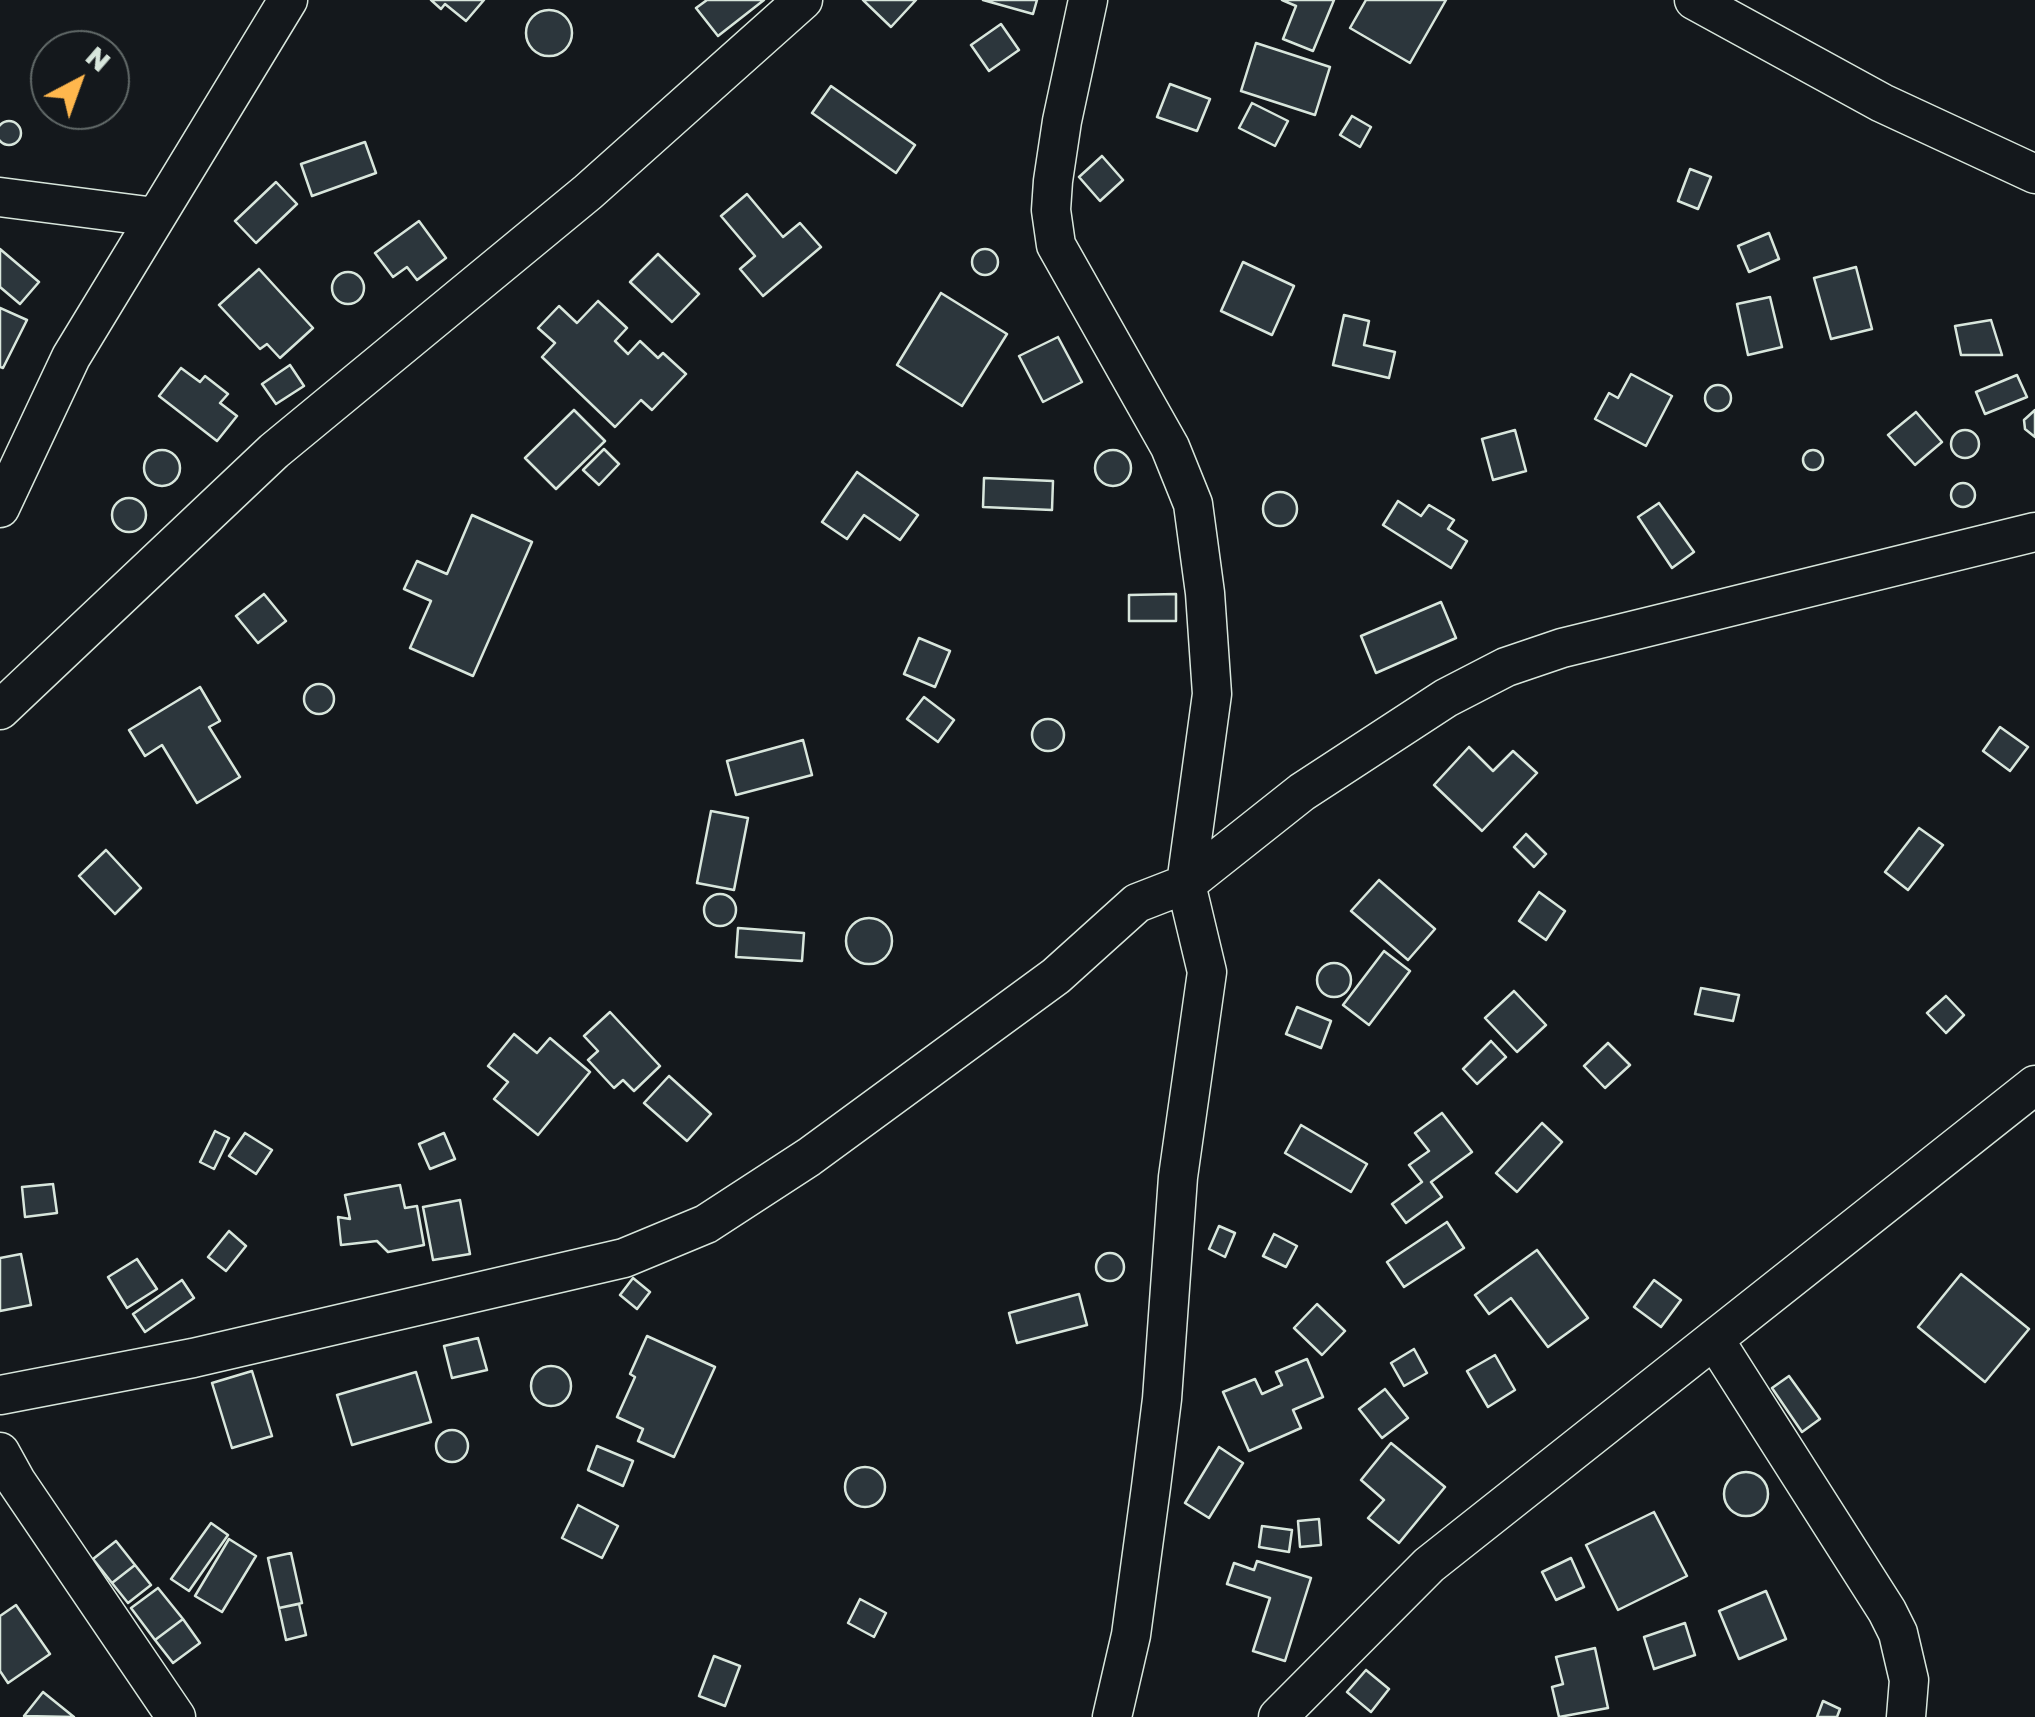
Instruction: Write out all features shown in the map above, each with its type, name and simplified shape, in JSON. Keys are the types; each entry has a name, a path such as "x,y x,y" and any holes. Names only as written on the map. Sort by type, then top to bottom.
{"street":[{"path":"0,508 71,357 288,0"},
{"path":"0,710 274,451 588,192 802,0"},
{"path":"1088,0 1062,121 1051,210 1056,245 1170,448 1193,504 1212,694 1186,884 1206,972 1178,1177 1152,1487 1132,1634 1112,1717"},
{"path":"1694,0 1882,103 2035,174"},
{"path":"0,197 155,217"},
{"path":"0,1395 193,1358 624,1258 706,1224 809,1157 1056,976 1138,903 1186,884 1302,792 1446,698 1506,667 1562,648 2035,532"},
{"path":"1278,1717 1429,1565 2035,1085"},
{"path":"1714,1339 1887,1612 1898,1634 1909,1680 1906,1717"},
{"path":"0,1452 176,1717"}],"building":[{"path":"431,0 484,0 466,21 445,4 441,9"},
{"path":"707,0 764,0 718,36 696,8"},
{"path":"863,0 916,0 891,27"},
{"path":"983,0 1037,0 1033,14"},
{"path":"1282,0 1334,0 1313,51 1283,39 1296,6"},
{"path":"1366,0 1446,0 1410,63 1350,28"},
{"path":"549,10 566,16 572,33 566,50 549,56 532,50 526,33 532,16"},
{"path":"1001,24 1019,50 989,71 971,45"},
{"path":"1256,43 1330,67 1315,115 1241,91"},
{"path":"1170,84 1210,99 1197,131 1157,117"},
{"path":"831,86 915,145 896,173 812,113"},
{"path":"1252,103 1288,121 1275,146 1239,128"},
{"path":"1352,116 1371,127 1360,147 1340,135"},
{"path":"9,121 21,133 9,145 -3,133"},
{"path":"365,142 376,173 312,196 301,164"},
{"path":"1102,156 1123,180 1100,201 1079,177"},
{"path":"1690,169 1711,177 1698,209 1678,201"},
{"path":"276,182 297,204 256,243 235,221"},
{"path":"747,194 783,237 800,223 821,247 763,296 740,269 755,256 721,216"},
{"path":"419,221 446,258 417,280 407,267 393,277 375,253"},
{"path":"1769,233 1779,259 1749,272 1738,246"},
{"path":"0,249 39,282 20,304 0,287"},
{"path":"985,249 994,253 998,262 994,271 985,275 976,271 972,262 976,253"},
{"path":"658,254 699,294 672,322 630,282"},
{"path":"1243,262 1294,286 1272,335 1221,311"},
{"path":"1856,267 1872,329 1831,339 1814,278"},
{"path":"259,269 313,328 280,358 267,344 260,349 219,305"},
{"path":"348,272 359,277 364,288 359,299 348,304 337,299 332,288 337,277"},
{"path":"941,293 1007,334 962,406 897,365"},
{"path":"1770,297 1782,347 1748,355 1737,304"},
{"path":"598,301 627,328 615,341 628,354 640,341 658,358 663,353 686,374 652,410 641,400 615,427 542,357 555,343 538,328 559,306 577,323"},
{"path":"0,308 27,320 3,368 0,367"},
{"path":"1344,315 1369,321 1364,345 1395,352 1389,378 1333,365"},
{"path":"1991,320 2002,355 1961,355 1955,326"},
{"path":"1058,337 1082,382 1043,402 1019,356"},
{"path":"290,365 304,386 276,404 262,384"},
{"path":"181,368 200,382 205,376 228,394 220,403 237,416 217,441 159,396"},
{"path":"1631,374 1672,396 1646,446 1595,419 1609,393 1618,398"},
{"path":"2017,375 2027,397 1985,414 1976,392"},
{"path":"1718,385 1728,388 1728,408 1718,411 1708,408 1705,398 1708,388"},
{"path":"574,410 605,441 556,489 525,458"},
{"path":"2035,410 2035,437 2025,429 2024,420"},
{"path":"1916,412 1942,442 1915,465 1888,435"},
{"path":"1515,430 1526,471 1493,480 1482,439"},
{"path":"1965,430 1975,434 1979,444 1975,454 1965,458 1955,454 1951,444 1955,434"},
{"path":"604,449 619,464 599,485 583,470"},
{"path":"162,450 175,455 180,468 175,481 162,486 149,481 144,468 149,455"},
{"path":"1113,450 1126,455 1131,468 1126,481 1113,486 1100,481 1095,468 1100,455"},
{"path":"1813,450 1823,460 1813,470 1803,460"},
{"path":"857,472 918,515 900,540 864,515 847,539 822,522"},
{"path":"984,478 1053,481 1052,510 983,507"},
{"path":"1963,483 1975,495 1963,507 1951,495"},
{"path":"1280,492 1292,497 1297,509 1292,521 1280,526 1268,521 1263,509 1268,497"},
{"path":"129,498 141,503 146,515 141,527 129,532 117,527 112,515 117,503"},
{"path":"1398,501 1421,516 1429,505 1454,520 1448,529 1467,541 1451,568 1383,525"},
{"path":"1659,503 1694,552 1672,568 1638,517"},
{"path":"472,515 532,542 473,676 410,648 431,601 404,589 417,561 447,574"},
{"path":"264,594 286,621 258,643 236,616"},
{"path":"1176,594 1176,621 1129,621 1129,595"},
{"path":"1441,602 1456,638 1376,673 1361,636"},
{"path":"919,638 950,651 935,687 904,674"},
{"path":"319,684 333,693 334,699 325,713 319,714 305,705 304,699 313,685"},
{"path":"200,687 220,721 209,727 240,777 197,803 162,745 145,756 129,730"},
{"path":"924,697 954,720 938,742 907,719"},
{"path":"1048,719 1059,724 1064,735 1059,746 1048,751 1037,746 1032,735 1037,724"},
{"path":"2000,727 2028,747 2010,771 1983,751"},
{"path":"803,740 812,775 736,795 727,761"},
{"path":"1469,747 1493,771 1513,751 1537,773 1482,831 1434,785"},
{"path":"711,811 748,818 734,890 697,883"},
{"path":"1919,828 1943,845 1908,890 1885,872"},
{"path":"1526,834 1546,854 1534,867 1514,847"},
{"path":"106,850 141,888 115,914 79,876"},
{"path":"1379,880 1435,929 1408,960 1351,911"},
{"path":"1539,892 1565,911 1546,940 1519,921"},
{"path":"720,894 731,899 736,910 731,921 720,926 709,921 704,910 709,899"},
{"path":"869,918 885,925 892,941 885,957 869,964 853,957 846,941 853,925"},
{"path":"738,928 804,933 802,961 736,957"},
{"path":"1384,951 1410,971 1369,1025 1343,1005"},
{"path":"1334,963 1346,968 1351,980 1346,992 1334,997 1322,992 1317,980 1322,968"},
{"path":"1701,988 1739,995 1733,1021 1695,1014"},
{"path":"1514,991 1546,1025 1517,1052 1485,1018"},
{"path":"1946,996 1964,1015 1946,1033 1927,1013"},
{"path":"1297,1007 1331,1021 1321,1048 1286,1034"},
{"path":"610,1012 660,1066 634,1091 623,1080 614,1088 588,1060 598,1051 584,1036"},
{"path":"514,1034 537,1053 550,1038 590,1072 538,1135 494,1099 508,1082 488,1066"},
{"path":"1491,1041 1506,1057 1477,1084 1463,1069"},
{"path":"1608,1043 1630,1065 1605,1088 1584,1066"},
{"path":"669,1076 711,1114 687,1141 644,1103"},
{"path":"1442,1113 1472,1152 1431,1182 1442,1197 1406,1223 1392,1204 1422,1182 1409,1165 1429,1151 1415,1133"},
{"path":"1542,1123 1562,1142 1517,1192 1496,1173"},
{"path":"1301,1125 1367,1164 1351,1192 1285,1153"},
{"path":"215,1131 229,1138 214,1169 200,1162"},
{"path":"245,1133 272,1150 256,1174 229,1156"},
{"path":"444,1133 455,1159 430,1169 419,1144"},
{"path":"53,1184 57,1213 25,1217 22,1187"},
{"path":"400,1185 405,1208 417,1206 424,1245 388,1252 377,1241 341,1245 338,1217 350,1219 345,1195"},
{"path":"460,1200 470,1254 433,1260 423,1207"},
{"path":"1447,1222 1464,1248 1404,1287 1387,1262"},
{"path":"1219,1226 1235,1233 1225,1257 1209,1249"},
{"path":"229,1231 246,1246 226,1271 208,1257"},
{"path":"1274,1234 1297,1246 1286,1267 1263,1256"},
{"path":"1537,1250 1588,1318 1548,1347 1511,1298 1489,1314 1475,1295"},
{"path":"1110,1253 1120,1257 1124,1267 1120,1277 1110,1281 1100,1277 1096,1267 1100,1257"},
{"path":"21,1254 31,1305 0,1311 0,1258"},
{"path":"137,1259 157,1289 127,1308 108,1277"},
{"path":"1961,1274 2029,1329 1985,1382 1918,1327"},
{"path":"633,1278 650,1292 637,1309 620,1295"},
{"path":"182,1280 194,1298 145,1332 133,1314"},
{"path":"1654,1280 1681,1300 1661,1327 1634,1307"},
{"path":"1079,1294 1087,1325 1017,1343 1009,1313"},
{"path":"1317,1304 1345,1331 1322,1355 1294,1328"},
{"path":"647,1336 715,1367 674,1457 638,1441 643,1429 617,1417"},
{"path":"478,1338 487,1370 452,1378 444,1346"},
{"path":"1414,1349 1427,1373 1404,1386 1391,1363"},
{"path":"1495,1355 1515,1390 1488,1407 1467,1371"},
{"path":"1307,1359 1323,1397 1293,1410 1301,1428 1249,1451 1223,1392 1255,1379 1262,1394 1282,1385 1276,1372"},
{"path":"551,1366 565,1372 571,1386 565,1400 551,1406 537,1400 531,1386 537,1372"},
{"path":"252,1371 272,1436 232,1448 212,1383"},
{"path":"416,1372 431,1422 352,1445 337,1395"},
{"path":"1789,1376 1820,1419 1802,1432 1772,1388"},
{"path":"1385,1389 1408,1418 1382,1438 1359,1409"},
{"path":"452,1430 463,1435 468,1446 463,1457 452,1462 441,1457 436,1446 441,1435"},
{"path":"1391,1443 1445,1487 1399,1543 1368,1518 1384,1500 1361,1480"},
{"path":"597,1446 633,1461 623,1486 588,1470"},
{"path":"1219,1447 1243,1463 1209,1518 1185,1503"},
{"path":"865,1467 879,1473 885,1487 879,1501 865,1507 851,1501 845,1487 851,1473"},
{"path":"1746,1472 1761,1479 1768,1494 1761,1509 1746,1516 1731,1509 1724,1494 1731,1479"},
{"path":"578,1505 618,1526 602,1558 562,1538"},
{"path":"1654,1512 1687,1576 1618,1610 1586,1545"},
{"path":"1319,1519 1321,1545 1300,1547 1298,1521"},
{"path":"211,1523 228,1535 189,1591 171,1579"},
{"path":"1262,1526 1292,1530 1289,1552 1259,1547"},
{"path":"229,1539 256,1556 222,1612 195,1596"},
{"path":"116,1541 135,1565 112,1583 93,1559"},
{"path":"291,1553 302,1603 279,1608 268,1558"},
{"path":"1571,1558 1584,1587 1556,1600 1542,1572"},
{"path":"1257,1561 1311,1578 1285,1661 1253,1651 1270,1598 1227,1584 1234,1563 1254,1570"},
{"path":"135,1565 151,1585 128,1603 112,1583"},
{"path":"158,1588 183,1619 155,1640 131,1608"},
{"path":"1766,1591 1786,1639 1739,1659 1719,1611"},
{"path":"860,1599 886,1613 874,1637 848,1623"},
{"path":"299,1604 306,1635 286,1640 279,1608"},
{"path":"16,1605 50,1654 8,1683 0,1671 0,1616"},
{"path":"183,1619 200,1643 173,1663 155,1640"},
{"path":"1685,1623 1695,1655 1654,1669 1644,1637"},
{"path":"1595,1648 1608,1708 1559,1717 1552,1687 1563,1684 1556,1657"},
{"path":"714,1656 740,1666 725,1706 699,1696"},
{"path":"1366,1670 1389,1689 1371,1712 1347,1692"},
{"path":"43,1692 74,1717 24,1716"},
{"path":"1823,1701 1840,1709 1837,1717 1817,1717"}]}
